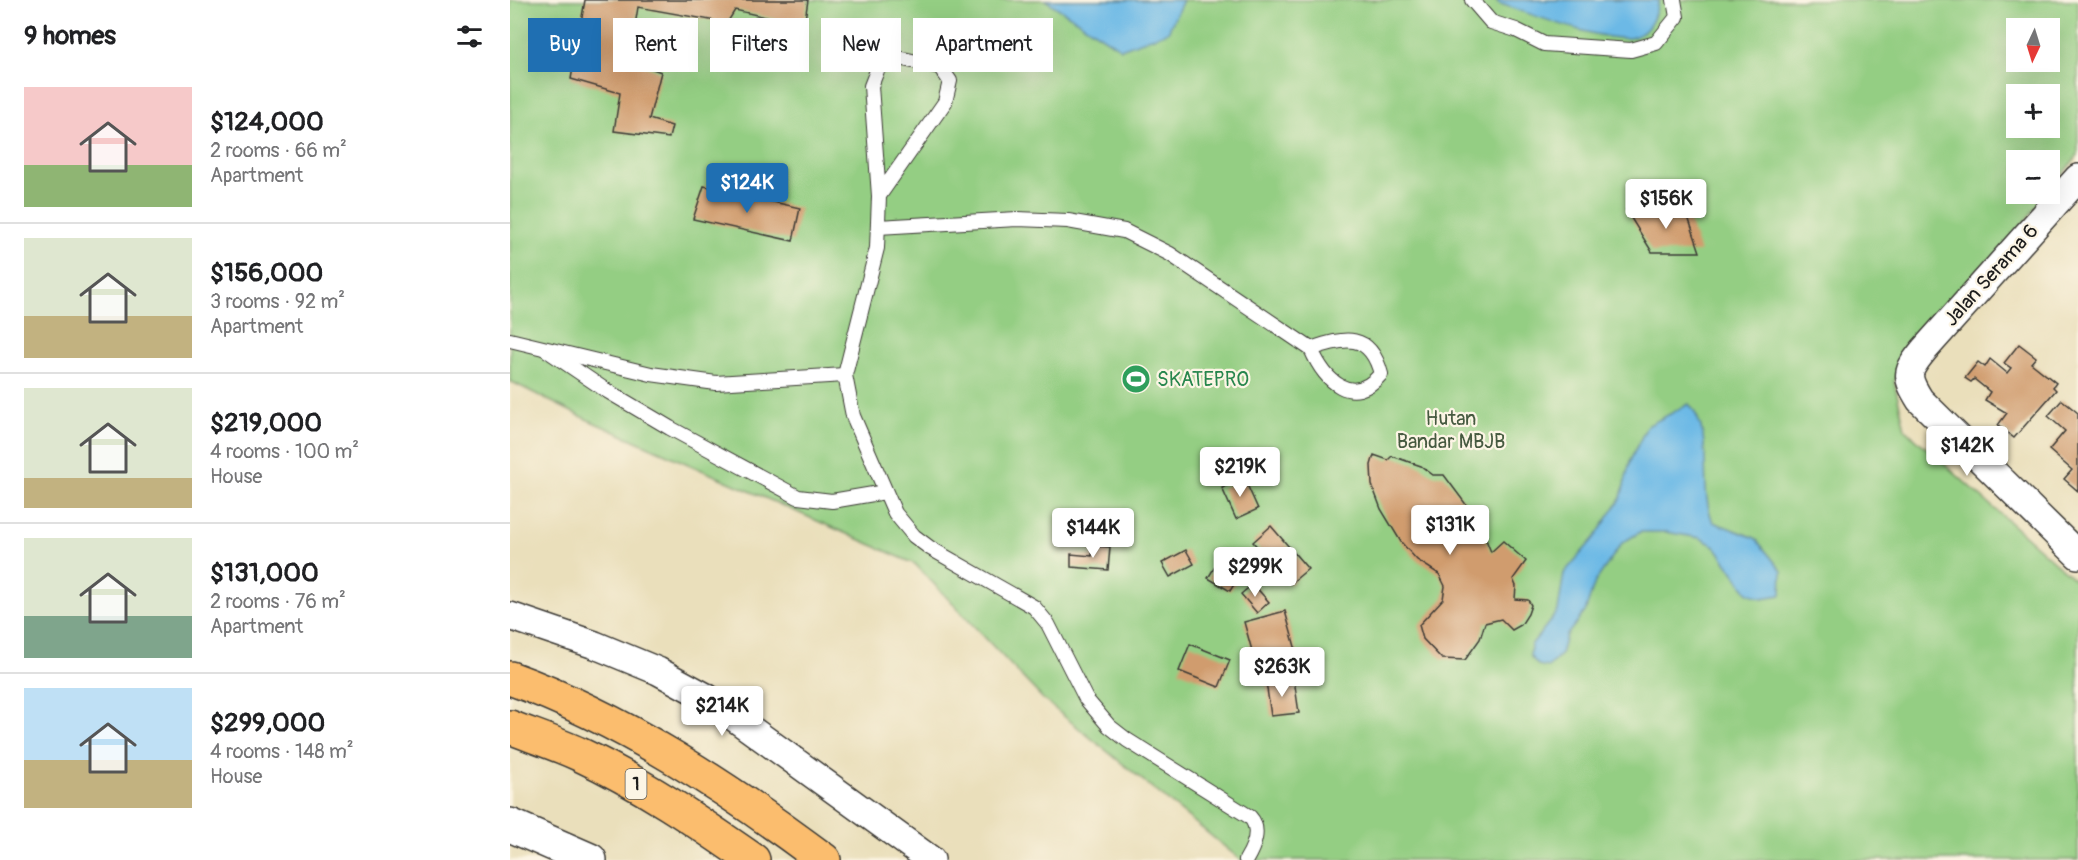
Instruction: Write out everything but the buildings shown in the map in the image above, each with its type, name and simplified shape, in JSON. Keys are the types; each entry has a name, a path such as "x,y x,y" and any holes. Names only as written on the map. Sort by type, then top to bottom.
{"highway":[{"name":"1","path":"510,678 560,697 664,752 824,860"},
{"name":"1","path":"510,727 578,754 618,774 753,860"}],"street":[{"name":"Jalan Serama 6","path":"2078,178 1924,350 1914,362 1908,375 1909,383 1920,400 2078,555"},
{"path":"510,616 595,645 658,671 706,697 931,860"},
{"path":"510,825 590,860"}],"lane":[{"path":"1472,0 1491,22 1516,30 1544,44 1631,50 1656,43 1677,17 1674,0"},
{"path":"879,196 945,102 950,81 940,67 894,57 878,68 871,86 879,196 877,248 845,375 853,416 895,513 914,536 930,548 1034,607 1048,624 1086,699 1109,726 1127,740 1250,817 1254,822 1255,838 1246,860"},
{"path":"878,226 1017,219 1068,221 1124,231 1170,254 1311,348 1320,369 1337,384 1353,390 1370,387 1381,374 1377,357 1359,341 1337,339 1311,348"},
{"path":"510,340 651,374 716,383 845,375"},
{"path":"546,350 604,389 670,428 798,496 832,501 885,492"}],"green space":[{"name":"Hutan Bandar MBJB","path":"510,0 2078,0 2078,155 2060,177 2060,150 2006,150 2006,204 2039,204 1894,381 1905,429 2078,583 2078,860 1241,860 1044,700 915,564 586,419 510,381"}],"water":[{"path":"1045,0 1183,0 1168,32 1121,49"},
{"path":"1497,0 1659,0 1654,17 1645,31 1634,37 1623,38 1568,26 1498,3"},
{"path":"1689,404 1702,431 1706,492 1713,522 1755,538 1782,571 1781,595 1762,598 1748,593 1715,546 1700,538 1666,532 1640,532 1622,543 1595,582 1585,612 1566,636 1561,654 1548,667 1538,665 1530,656 1531,645 1558,611 1564,573 1595,537 1621,498 1630,461 1647,426"}],"place":[{"name":"SKATEPRO","path":"1136,379"}]}
